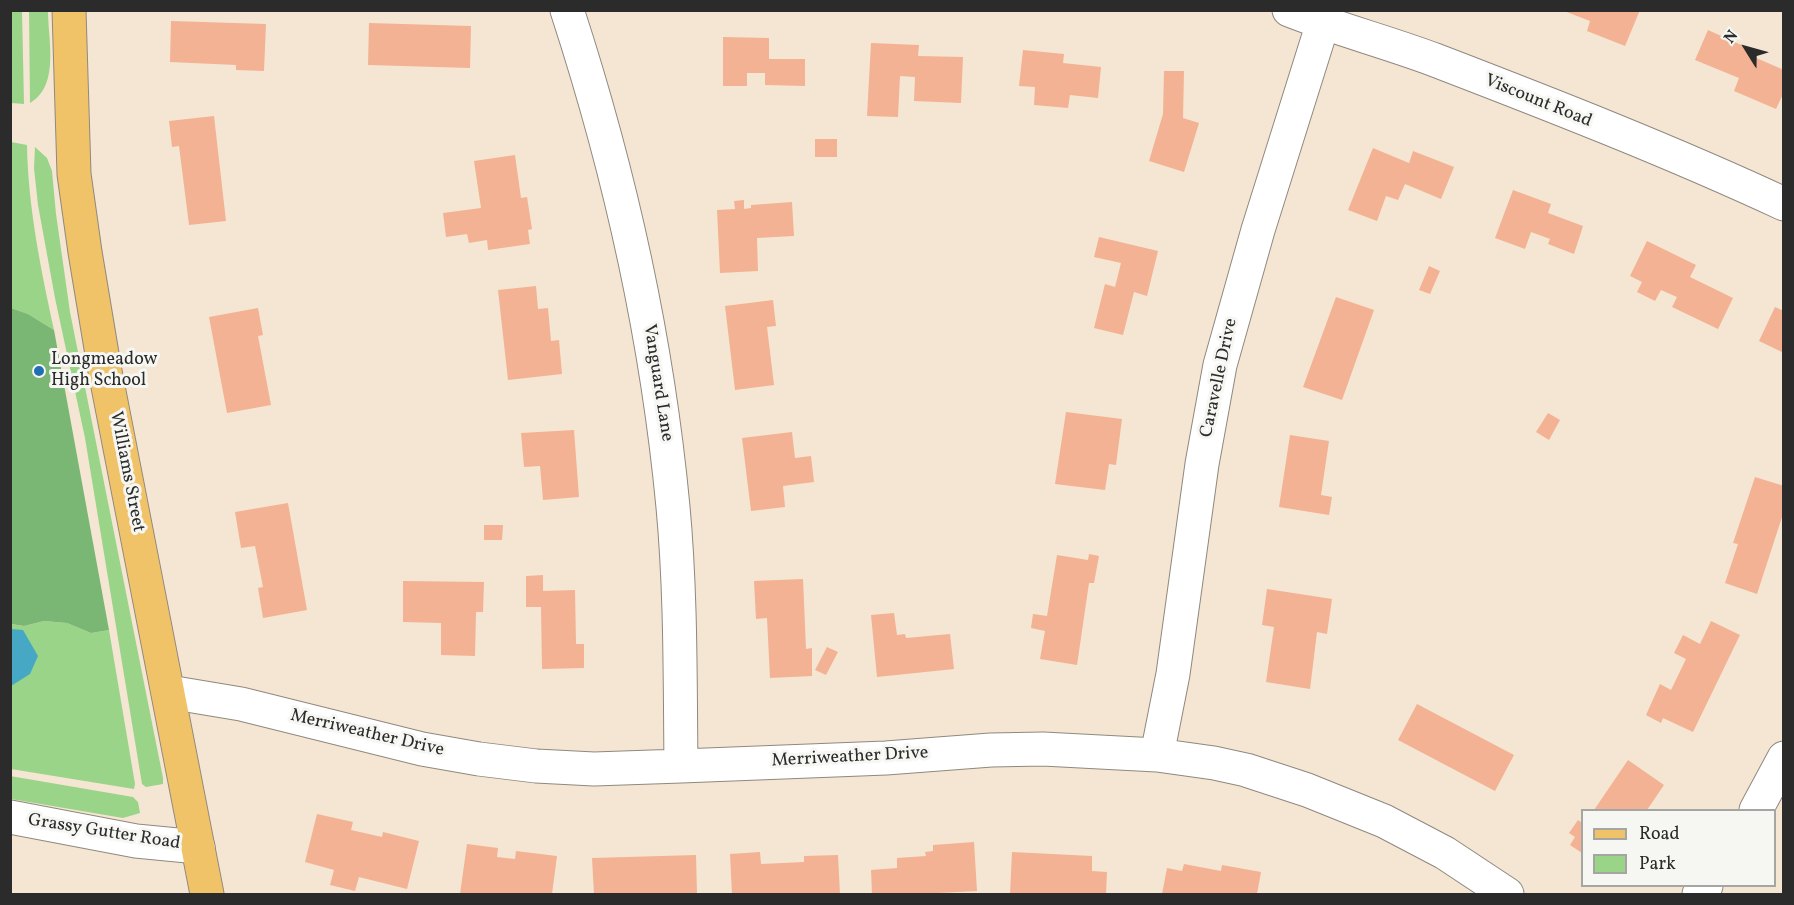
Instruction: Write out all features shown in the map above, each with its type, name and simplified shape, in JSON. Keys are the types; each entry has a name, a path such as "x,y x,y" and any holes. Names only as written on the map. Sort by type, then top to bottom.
{"main road":[{"name":"Williams Street","path":"69,10 74,174 85,252 104,366 207,894"}],"street":[{"name":"Vanguard Lane","path":"567,10 599,113 618,188 645,306 657,373 674,534 681,766"},
{"name":"Viscount Road","path":"1289,10 1325,17 1433,59 1714,172 1784,204"},
{"name":"Caravelle Drive","path":"1157,755 1173,674 1204,454 1220,365 1258,230 1325,17"},
{"name":"Merriweather Drive","path":"169,692 241,704 385,740 479,759 536,766 594,769 886,758 1033,749 1157,755 1214,763 1246,770 1358,810 1445,853 1507,894"},
{"path":"1757,809 1784,758"},
{"name":"Grassy Gutter Road","path":"10,818 136,841 198,847"}],"green space":[{"path":"11,10 22,11 24,104 11,103"},
{"path":"29,11 48,11 50,48 49,74 45,86 30,103"},
{"path":"11,142 27,145 33,215 54,330 28,314 11,308"},
{"path":"35,147 47,158 52,171 70,312 163,784 146,787 142,784 85,438 38,205 34,168"},
{"path":"11,308 28,314 54,330 109,630 91,633 67,623 44,621 24,626 11,624"},
{"path":"44,621 67,623 91,633 109,630 134,789 11,769 10,624 24,626"},
{"path":"10,776 133,797 138,802 140,813 123,818 11,799"}],"water":[{"path":"11,629 23,630 38,656 30,674 11,686"}],"building":[{"path":"1640,10 1625,46 1587,31 1590,21 1564,11"},
{"path":"171,21 266,24 264,71 236,70 236,65 170,62"},
{"path":"369,23 471,26 470,68 368,65"},
{"path":"1708,30 1757,52 1754,57 1784,70 1784,92 1776,109 1734,91 1739,78 1695,60"},
{"path":"723,37 769,38 769,59 805,59 805,86 765,85 765,73 747,73 747,86 723,86"},
{"path":"871,43 919,45 918,56 963,57 961,103 914,101 915,77 900,76 898,117 867,116"},
{"path":"1023,50 1064,54 1063,63 1101,67 1098,98 1070,95 1068,108 1034,105 1035,87 1019,86"},
{"path":"1164,71 1184,71 1183,118 1199,123 1184,172 1149,161 1163,114"},
{"path":"214,116 226,221 189,225 179,146 172,147 169,121"},
{"path":"815,139 837,139 837,157 815,157"},
{"path":"1373,148 1409,163 1413,151 1454,167 1441,199 1405,184 1398,200 1386,196 1377,221 1348,210"},
{"path":"515,155 521,198 527,197 532,229 528,230 530,244 488,250 487,240 469,243 467,234 446,237 443,213 481,208 474,161"},
{"path":"1513,190 1551,204 1548,213 1583,226 1574,254 1548,244 1550,239 1531,232 1525,249 1495,238"},
{"path":"744,200 744,209 751,208 751,205 792,202 794,236 757,238 758,271 720,273 717,210 735,209 734,201"},
{"path":"1099,237 1158,251 1147,296 1134,292 1123,335 1094,328 1105,284 1115,287 1121,263 1094,257"},
{"path":"1647,241 1696,265 1690,277 1733,298 1718,329 1672,307 1677,297 1661,290 1655,301 1637,292 1642,282 1630,276"},
{"path":"1429,266 1440,271 1430,294 1419,290"},
{"path":"536,286 538,309 548,308 551,341 559,340 562,374 508,380 498,290"},
{"path":"1336,297 1374,310 1342,400 1303,387"},
{"path":"773,300 776,326 767,327 774,385 735,390 725,306"},
{"path":"1775,307 1784,311 1784,353 1759,341"},
{"path":"258,308 263,335 258,336 271,405 227,413 209,317"},
{"path":"1066,412 1122,419 1116,465 1109,464 1105,490 1055,484"},
{"path":"1548,413 1560,420 1549,440 1536,432"},
{"path":"574,430 579,497 543,500 540,466 524,467 521,433"},
{"path":"792,432 795,458 811,456 814,482 783,486 785,507 751,511 742,438"},
{"path":"1290,435 1329,441 1321,495 1332,497 1329,515 1279,507"},
{"path":"1755,477 1784,486 1784,518 1782,517 1757,594 1725,583 1738,544 1733,543"},
{"path":"288,503 307,610 263,618 258,588 263,587 255,546 241,548 235,512"},
{"path":"484,525 503,525 502,540 484,540"},
{"path":"1089,554 1099,556 1094,583 1089,583 1077,665 1040,659 1045,631 1031,628 1033,614 1047,616 1057,555 1088,560"},
{"path":"543,575 543,591 575,590 576,644 584,644 584,668 542,669 541,607 526,607 526,576"},
{"path":"803,579 806,649 812,648 812,676 770,678 767,618 756,619 754,581"},
{"path":"403,581 484,582 483,612 476,612 475,656 441,655 441,623 403,622"},
{"path":"1267,589 1332,599 1327,634 1317,632 1310,689 1266,682 1274,627 1262,625"},
{"path":"894,613 897,635 905,634 906,638 950,634 954,669 877,677 871,615"},
{"path":"1711,621 1740,635 1693,732 1663,718 1661,723 1646,715 1660,684 1671,690 1686,659 1674,653 1683,635 1700,644"},
{"path":"827,647 838,652 826,675 815,670"},
{"path":"1417,704 1514,755 1495,791 1398,740"},
{"path":"1628,760 1664,785 1648,809 1595,809"},
{"path":"317,814 353,822 351,830 382,837 383,832 419,841 407,889 359,877 355,891 330,885 334,870 305,862"},
{"path":"1578,820 1581,822 1581,852 1570,845 1575,837 1569,833"},
{"path":"974,842 977,891 938,894 872,894 871,870 897,868 897,858 926,856 925,852 933,851 933,845"},
{"path":"467,844 498,848 497,857 515,859 516,851 557,856 552,894 460,894"},
{"path":"760,852 761,864 804,862 804,856 838,855 840,894 732,894 730,854"},
{"path":"1012,852 1092,856 1092,871 1107,872 1106,894 1010,894"},
{"path":"696,855 697,894 594,894 592,858"},
{"path":"1184,864 1221,871 1222,865 1261,872 1257,894 1162,894 1167,868 1182,871"}],"place":[{"name":"Longmeadow High School","path":"39,371"}]}
